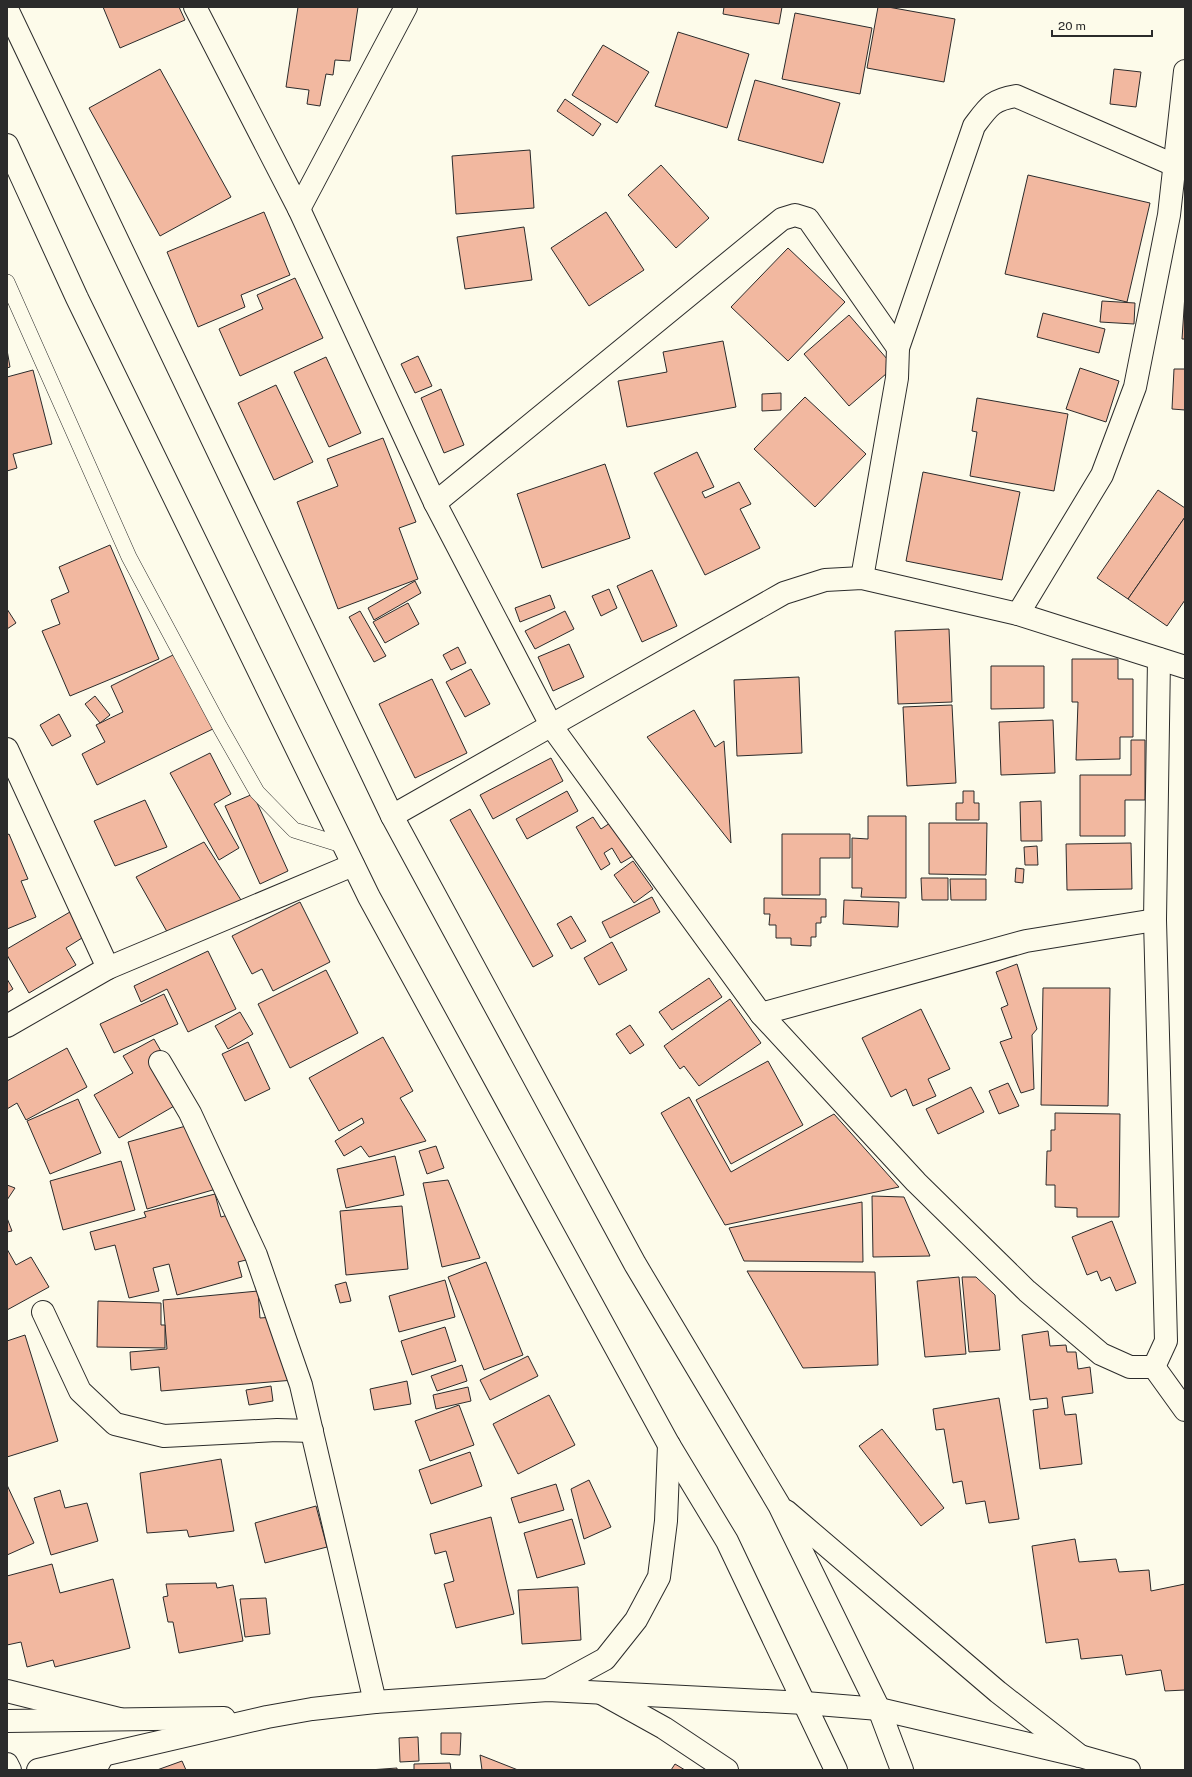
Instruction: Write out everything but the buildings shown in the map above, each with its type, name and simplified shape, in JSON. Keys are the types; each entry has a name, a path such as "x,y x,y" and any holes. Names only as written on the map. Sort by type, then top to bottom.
{"street":[{"path":"195,7 299,209 435,503 552,727 760,1014 916,1182 1027,1291 1101,1354 1130,1367 1154,1367"},
{"path":"299,209 406,7"},
{"path":"7,9 392,816 635,1264 779,1505 879,1709 902,1770"},
{"path":"1018,614 1102,474 1135,387 1177,216 1174,165 1185,71"},
{"path":"862,578 897,378 898,348 974,126 998,99 1016,96 1174,165"},
{"path":"7,145 77,298 342,845 669,1445 727,1541 836,1770"},
{"path":"435,503 782,219 795,215 808,219 898,348"},
{"path":"392,816 552,727 784,594 825,580 862,578 1018,614 1185,667"},
{"path":"1154,1367 1166,1341 1155,920 1159,658"},
{"path":"7,749 108,968"},
{"path":"7,1026 108,968 353,865"},
{"path":"760,1014 1026,941 1155,920"},
{"path":"160,1062 190,1113 256,1255 301,1385 375,1702"},
{"path":"43,1312 80,1391 115,1424 164,1436 277,1430 312,1431"},
{"path":"1154,1367 1185,1410"},
{"path":"548,1690 605,1659 636,1620 659,1577 666,1521 669,1445"},
{"path":"779,1505 998,1692 1080,1756"},
{"path":"38,1770 99,1762 267,1717 375,1702 548,1690 805,1703 879,1709 1080,1756 1129,1770"},
{"path":"7,1691 119,1719"},
{"path":"600,1693 664,1728 727,1770"},
{"path":"7,1721 267,1717"},
{"path":"7,1764 10,1770"}],"lane":[{"path":"7,282 129,557 216,721 257,792 294,830 342,845"}]}
